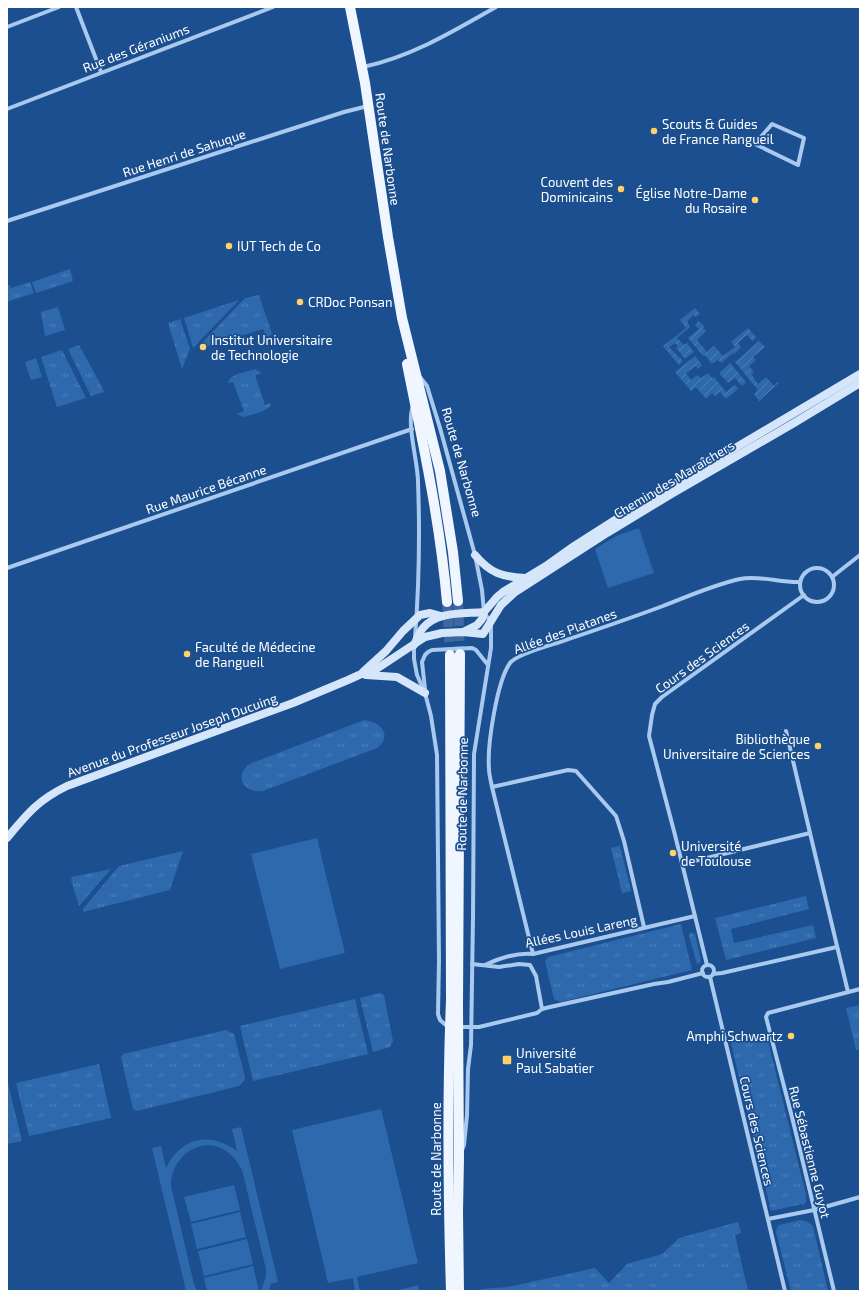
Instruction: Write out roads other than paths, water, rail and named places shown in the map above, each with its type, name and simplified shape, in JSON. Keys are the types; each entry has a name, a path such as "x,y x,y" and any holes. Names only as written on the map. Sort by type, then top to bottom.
{"main road":[{"name":"Route de Narbonne","path":"350,7 362,67 402,318 440,471 453,552 453,602 402,339 402,318"},
{"name":"Route de Narbonne","path":"455,654 454,1027 460,1158 458,1220 460,1291"},
{"name":"Route de Narbonne","path":"451,1291 448,1184 449,1052 454,1027"}],"street":[{"path":"7,27 59,7"},
{"path":"76,7 101,72"},
{"name":"Rue des Géraniums","path":"7,108 273,7"},
{"path":"362,67 377,64 404,55 437,40 496,7"},
{"name":"Rue Henri de Sahuque","path":"7,222 322,119 368,106"},
{"path":"772,124 804,138 798,165 755,144 772,124"},
{"name":"Route de Narbonne","path":"416,372 427,386 475,555 482,590 484,612 491,623 492,644 474,754 472,1027 468,1069 467,1115 464,1145 460,1158"},
{"name":"Chemin des Maraîchers","path":"463,632 477,625 482,619 484,612 496,597 546,566 601,528 860,374"},
{"name":"Chemin des Maraîchers","path":"463,632 478,635 483,634 504,602 514,593 607,533 794,423 860,382"},
{"name":"Route de Narbonne","path":"415,400 411,411 418,481 418,579 414,658 417,675 425,693 431,716 437,755 439,960 438,1014 443,1023 454,1027"},
{"name":"Rue Maurice Bécanne","path":"7,568 412,429"},
{"path":"475,555 483,565 495,572 512,577 525,578"},
{"path":"832,577 860,555"},
{"path":"812,569 824,569 832,577 834,589 826,599 815,602 804,596 800,587 800,582 805,573 812,569"},
{"name":"Allée des Platanes","path":"533,954 488,769 489,748 496,700 505,672 511,662 516,658 657,608 698,591 741,579 753,578 800,582"},
{"name":"Cours des Sciences","path":"707,965 649,736 652,715 655,704 662,697 804,596"},
{"path":"414,645 424,626 432,620 441,616 484,612"},
{"path":"359,675 386,651 403,631 416,619 425,613 441,616"},
{"path":"359,675 378,668 425,637 442,633 463,632"},
{"path":"425,693 422,662 425,655 432,650 472,648 476,650 488,665"},
{"path":"359,675 397,677 425,693"},
{"name":"Avenue du Professeur Joseph Ducuing","path":"7,838 34,807 60,789 293,703 359,675"},
{"path":"786,731 848,992 860,989"},
{"path":"492,786 568,770 576,771 616,816 624,841 644,927"},
{"path":"682,864 810,833"},
{"name":"Allées Louis Lareng","path":"472,964 484,965 510,956 523,953 533,954 695,916"},
{"path":"454,1027 479,1027 537,1013 542,1009 703,973 706,976 722,974 837,947"},
{"path":"484,965 499,967 519,964 530,965 536,976 542,1009"},
{"path":"703,973 703,968 707,965 713,967 714,971 711,976"},
{"name":"Cours des Sciences","path":"711,976 785,1291"},
{"name":"Rue Sébastienne Guyot","path":"834,1291 766,1017 768,1012 848,992"},
{"path":"768,1219 814,1210 860,1197"}],"tunnel":[{"path":"458,601 460,654"},
{"path":"447,602 450,655"}],"place":[{"name":"Scouts & Guides de France Rangueil","path":"654,131"},
{"name":"Couvent des Dominicains","path":"621,189"},
{"name":"Église Notre-Dame du Rosaire","path":"755,200"},
{"name":"IUT Tech de Co","path":"229,246"},
{"name":"CRDoc Ponsan","path":"300,302"},
{"name":"Institut Universitaire de Technologie","path":"203,347"},
{"name":"Faculté de Médecine de Rangueil","path":"187,654"},
{"name":"Bibliothèque Universitaire de Sciences","path":"818,746"},
{"name":"Université de Toulouse","path":"673,853"},
{"name":"Amphi Schwartz","path":"791,1036"},
{"name":"Université Paul Sabatier","path":"507,1060"}]}
